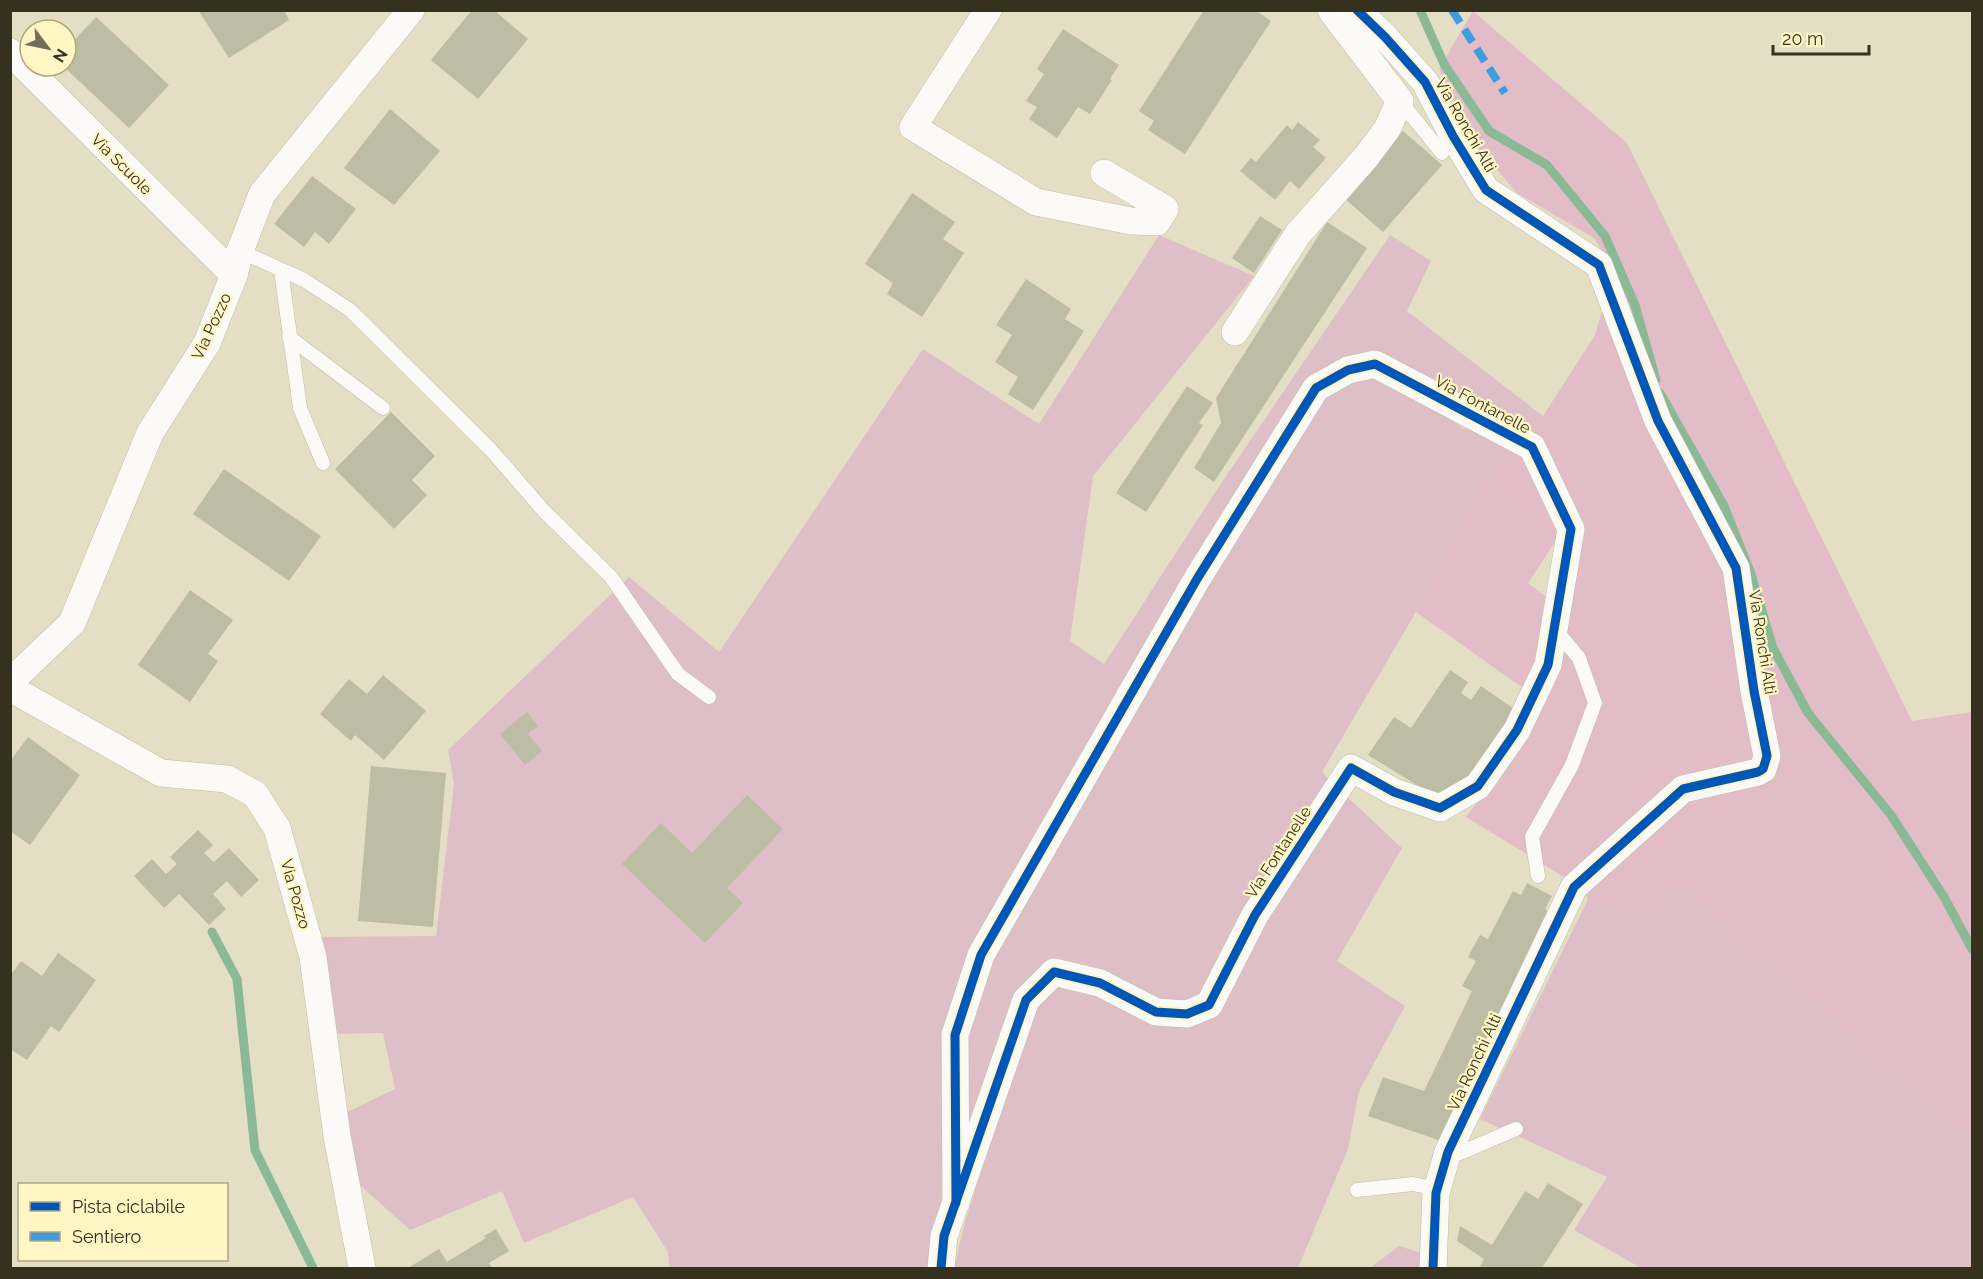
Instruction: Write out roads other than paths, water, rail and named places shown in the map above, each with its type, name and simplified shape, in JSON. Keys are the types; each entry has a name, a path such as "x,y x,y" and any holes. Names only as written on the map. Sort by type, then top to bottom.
{"street":[{"name":"Via Pozzo","path":"10,682 72,623 150,433 207,343 262,194 411,10"},
{"path":"988,10 913,127 1036,202 1131,221 1157,222 1165,209 1104,173"},
{"path":"1235,332 1298,234 1366,157 1387,129 1400,101 1331,10"},
{"name":"Via Ronchi Alti","path":"1357,10 1385,37 1425,82 1453,136 1486,190 1599,265 1658,421 1736,568 1754,691 1767,756 1763,769 1758,772 1683,789 1574,887 1448,1152 1437,1189 1433,1269"},
{"name":"Via Scuole","path":"10,52 237,263"},
{"name":"Via Fontanelle","path":"941,1269 944,1236 956,1203 1026,1000 1054,972 1100,982 1156,1012 1187,1014 1209,1005 1255,915 1351,768 1394,792 1440,808 1479,786 1517,730 1548,665 1570,529 1532,447 1375,364 1348,370 1316,388 1197,579 981,955 955,1035 956,1203"},
{"name":"Via Pozzo","path":"10,688 161,773 227,779 255,794 277,828 313,957 338,1136 362,1269"}],"lane":[{"path":"1400,101 1442,153"},
{"path":"237,263 281,270 304,280 350,310 490,449 544,511 611,577 678,674 709,697"},
{"path":"281,270 300,408 323,463"},
{"path":"289,336 383,408"},
{"path":"1538,876 1532,837 1572,765 1595,703 1579,658 1554,628"},
{"path":"1448,1152 1460,1154 1516,1129"},
{"path":"1357,1190 1413,1184 1437,1189"}],"waterway":[{"path":"1420,10 1444,64 1489,131 1547,165 1605,236 1635,305 1656,380"},
{"path":"1660,393 1724,506 1751,574 1773,648 1808,713 1891,815 1944,897 1972,949"},
{"path":"212,932 237,979 255,1150 313,1268"}]}
